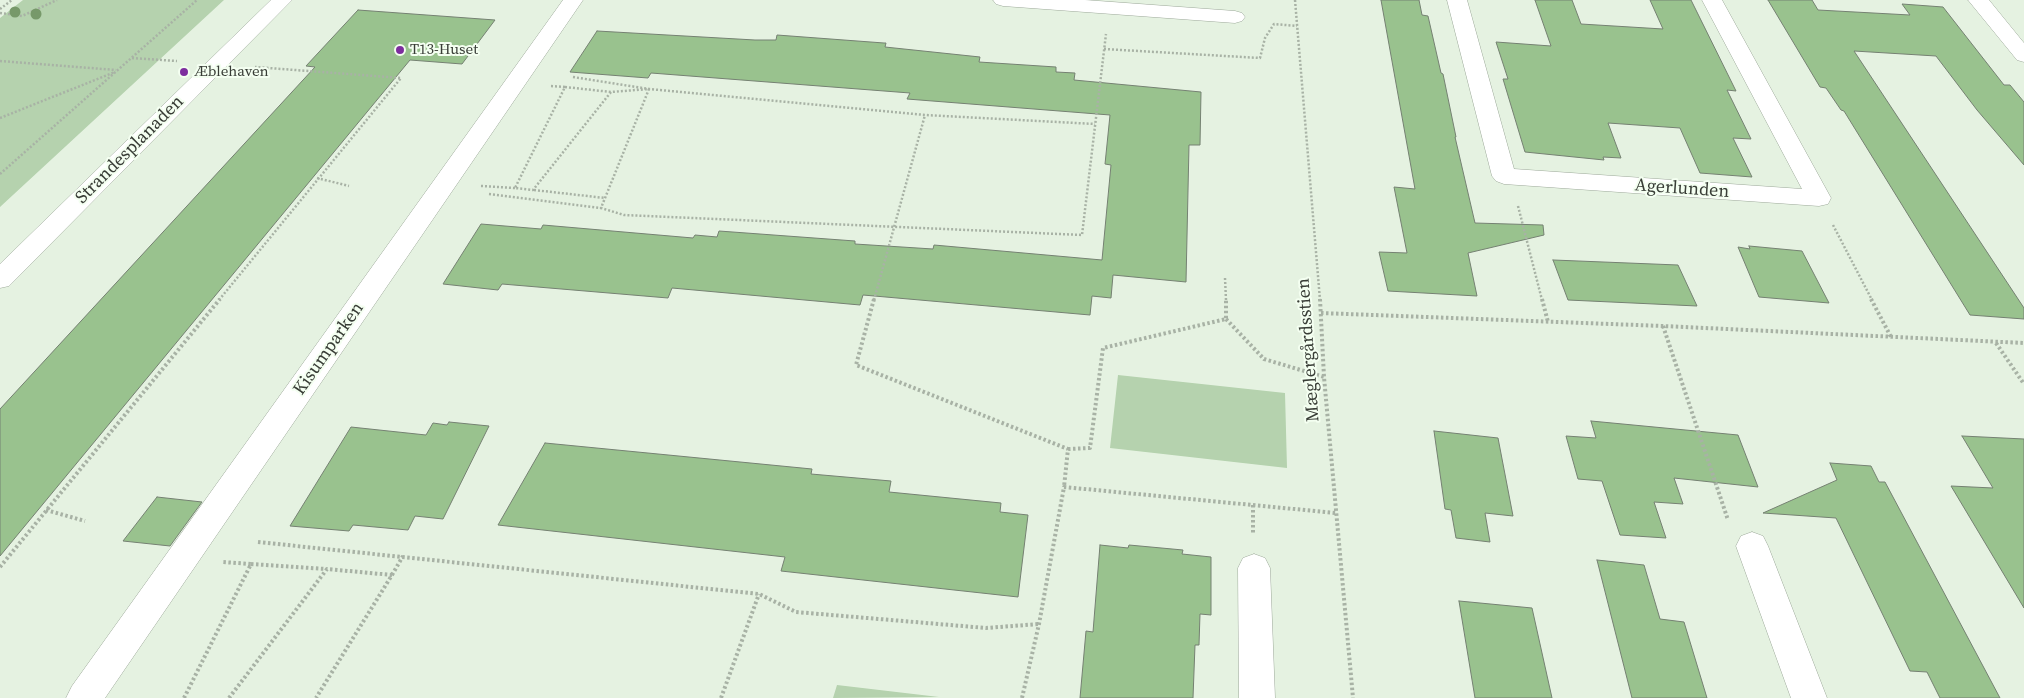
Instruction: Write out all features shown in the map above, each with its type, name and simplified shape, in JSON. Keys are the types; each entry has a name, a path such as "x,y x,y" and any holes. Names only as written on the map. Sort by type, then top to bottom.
{"street":[{"name":"Strandesplanaden","path":"0,279 282,0"},
{"name":"Kisumparken","path":"84,698 574,0"},
{"path":"1003,0 1235,17"},
{"path":"1456,0 1504,176 1510,177"},
{"path":"1712,0 1818,198"},
{"path":"1978,0 2024,56"},
{"name":"Agerlunden","path":"1510,177 1818,198"},
{"path":"1752,546 1809,698"},
{"path":"1254,568 1257,698"}],"path":[{"path":"0,9 12,0"},
{"path":"0,13 22,16 58,0"},
{"path":"0,174 197,0"},
{"name":"Mæglergårdsstien","path":"1295,0 1321,313 1324,377 1353,698"},
{"path":"489,194 601,208 624,215 1082,235 1109,7"},
{"path":"1104,49 1260,58 1264,38 1274,24 1296,26"},
{"path":"132,58 180,62"},
{"path":"0,61 118,70"},
{"path":"0,567 317,178 401,78 217,64"},
{"path":"0,118 118,70"},
{"path":"572,78 649,88 925,115 1095,124"},
{"path":"516,82 611,92 649,88"},
{"path":"515,188 566,88"},
{"path":"601,208 649,88"},
{"path":"533,190 611,92"},
{"path":"925,115 856,365 1068,449 1090,448 1103,348 1226,319"},
{"path":"1510,177 1548,322"},
{"path":"317,178 349,186"},
{"path":"492,187 605,198"},
{"path":"1818,198 1892,337"},
{"path":"1226,278 1226,319 1264,359 1324,377"},
{"path":"1321,313 1663,326 2024,344"},
{"path":"1663,326 1728,519 1752,546"},
{"path":"1996,343 2024,384"},
{"path":"1022,698 1064,487 1068,449"},
{"path":"1064,487 1336,513"},
{"path":"46,510 85,522"},
{"path":"258,542 759,594 796,612 986,628 1038,624"},
{"path":"316,698 402,556"},
{"path":"182,558 392,574"},
{"path":"184,698 250,564"},
{"path":"229,698 327,569"},
{"path":"721,698 759,594"}],"green space":[{"path":"23,0 224,0 0,207 0,18"},
{"path":"1118,375 1285,393 1287,468 1110,448"},
{"path":"837,685 939,697 833,698"}],"building":[{"path":"1381,0 1419,0 1422,15 1428,16 1441,73 1443,74 1475,223 1543,225 1544,235 1468,253 1477,296 1388,291 1379,252 1407,253 1394,187 1415,189"},
{"path":"1535,0 1572,0 1581,24 1663,29 1650,0 1691,0 1736,91 1727,90 1751,139 1733,138 1752,177 1700,173 1680,128 1608,123 1621,158 1603,157 1604,160 1525,152 1503,79 1508,79 1496,42 1551,46"},
{"path":"1768,0 1812,0 1818,10 1910,15 1902,4 1943,7 2004,85 2010,85 2024,102 2024,165 1977,110 1936,56 1854,51 2024,308 2024,319 1970,315 1844,111 1841,110 1826,88 1820,87"},
{"path":"358,10 495,20 462,64 410,60 0,556 0,409 315,67 306,66"},
{"path":"597,31 755,40 776,40 777,35 886,43 885,47 980,57 979,62 1056,67 1056,72 1075,73 1074,80 1201,92 1200,145 1189,145 1186,282 1113,275 1111,298 1092,296 1090,315 863,295 860,305 672,288 668,298 502,284 498,290 443,284 481,224 541,229 543,225 693,238 695,235 717,237 719,231 855,241 855,244 933,249 934,245 1102,260 1111,165 1105,164 1110,115 907,99 910,93 651,73 648,78 570,72"},
{"path":"1749,246 1802,251 1829,303 1759,297 1738,247 1750,249"},
{"path":"1553,260 1678,265 1697,306 1568,300"},
{"path":"1591,421 1738,435 1758,487 1674,478 1683,504 1654,502 1666,538 1620,535 1602,481 1578,479 1566,436 1596,438"},
{"path":"449,422 489,426 443,519 415,516 408,530 353,525 349,531 290,526 351,427 426,435 433,423 447,425"},
{"path":"1434,431 1498,438 1513,516 1485,513 1490,542 1456,538 1451,510 1445,509"},
{"path":"1962,436 2024,439 2024,608 1951,486 1993,488"},
{"path":"545,443 812,469 811,474 891,481 889,492 1001,503 1000,512 1028,515 1018,597 781,571 785,557 498,525"},
{"path":"1830,463 1871,466 1879,482 1885,482 2000,698 1940,698 1927,672 1910,671 1836,518 1763,513 1837,480"},
{"path":"157,497 202,502 170,546 123,541"},
{"path":"1100,545 1128,548 1129,545 1183,550 1182,554 1211,557 1211,615 1200,614 1199,645 1195,645 1193,698 1080,698 1086,631 1093,632"},
{"path":"1597,560 1644,565 1660,619 1684,622 1707,698 1632,698"},
{"path":"1459,601 1532,608 1552,698 1475,698"}],"place":[{"name":"T13-Huset","path":"400,50"},
{"name":"Æblehaven","path":"184,72"}]}
